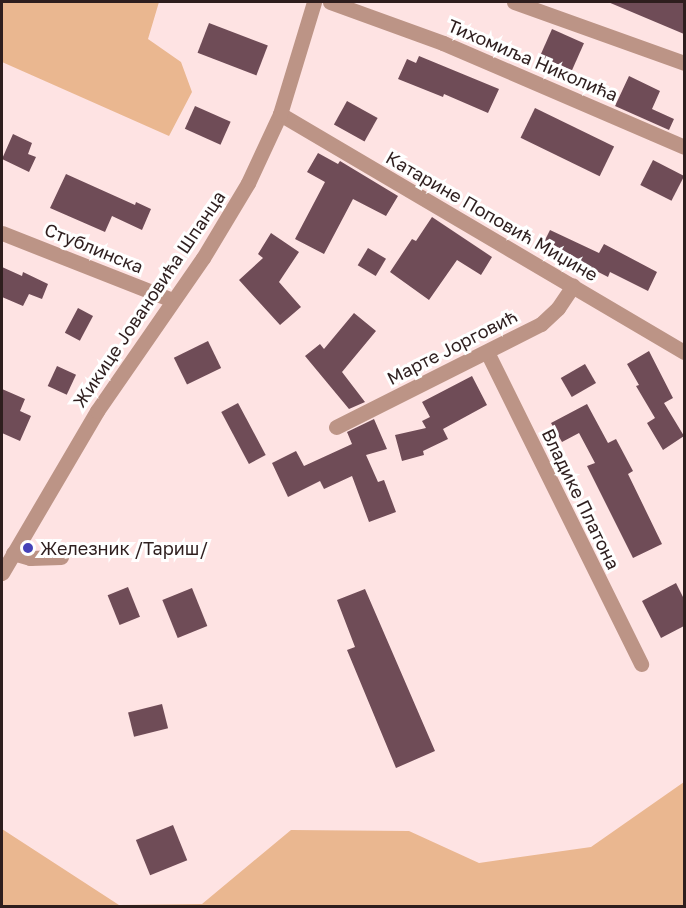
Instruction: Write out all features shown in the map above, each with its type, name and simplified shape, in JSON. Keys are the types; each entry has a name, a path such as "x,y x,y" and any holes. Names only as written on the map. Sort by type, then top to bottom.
{"street":[{"name":"Жикице Јовановића Шпанца","path":"2,573 97,411 203,258 248,183 280,114 314,2"},
{"name":"Тихомиља Николића","path":"330,2 443,43 684,147"},
{"path":"514,2 684,63"},
{"name":"Катарине Поповић Миџине","path":"280,114 684,352"},
{"name":"Стублинска","path":"2,232 172,300"},
{"name":"Марте Јорговић","path":"336,427 541,324 558,308 573,286"},
{"name":"Владике Платона","path":"487,352 641,664"},
{"path":"13,553 30,558 61,557"}],"shaded area":[{"path":"2,2 159,2 148,39 181,62 192,92 169,136 2,62"},
{"path":"684,782 684,906 2,906 2,829 119,905 202,904 291,830 409,831 479,863 591,847"}],"building":[{"path":"608,2 684,2 684,34"},
{"path":"209,23 268,46 256,75 198,53"},
{"path":"552,29 584,43 572,71 540,56"},
{"path":"419,56 499,89 488,113 444,94 443,97 398,79 407,59 416,63"},
{"path":"629,76 660,91 652,109 674,119 669,130 615,106"},
{"path":"347,101 378,118 365,142 334,125"},
{"path":"195,106 231,122 220,145 185,129"},
{"path":"535,108 614,147 600,176 521,138"},
{"path":"13,134 32,143 28,154 36,157 29,172 2,159"},
{"path":"318,153 338,164 340,161 398,196 386,216 353,199 324,254 295,239 325,182 307,172"},
{"path":"653,160 684,176 671,201 640,185"},
{"path":"66,174 135,205 136,202 151,209 142,230 112,216 105,232 50,208"},
{"path":"432,217 492,257 481,275 457,260 429,300 390,272 412,239 416,241"},
{"path":"550,230 599,253 604,244 657,272 648,291 610,272 608,277 575,260 573,263 541,248"},
{"path":"271,233 299,252 279,282 301,307 280,325 239,280 263,258 258,254"},
{"path":"368,248 386,259 376,276 358,265"},
{"path":"2,267 22,276 23,272 48,284 42,299 29,294 23,306 2,297"},
{"path":"78,308 93,316 80,341 65,333"},
{"path":"354,313 376,331 342,372 365,402 349,409 305,356 320,344 324,349"},
{"path":"208,341 221,368 187,385 174,358"},
{"path":"649,351 673,398 664,403 684,436 663,450 647,423 655,418 636,386 639,385 627,364"},
{"path":"585,364 596,383 572,397 561,378"},
{"path":"57,366 76,375 67,395 48,386"},
{"path":"472,376 487,405 443,429 448,439 423,451 424,455 402,461 395,435 426,428 422,421 430,417 422,402"},
{"path":"2,389 25,399 20,411 31,416 20,441 2,433"},
{"path":"238,403 266,455 249,464 221,412"},
{"path":"587,404 608,443 616,439 633,471 628,474 662,544 633,558 587,466 595,463 579,433 562,442 551,423"},
{"path":"374,419 387,449 366,455 378,482 384,480 396,512 369,522 352,476 324,489 320,481 288,497 272,463 296,451 304,466 352,444 347,432"},
{"path":"676,583 684,599 684,626 661,638 642,601"},
{"path":"128,587 140,617 120,625 108,595"},
{"path":"192,588 207,626 178,638 162,600"},
{"path":"365,589 435,751 396,768 347,650 355,647 337,600"},
{"path":"162,704 168,728 134,737 128,712"},
{"path":"173,825 187,860 150,875 136,840"}],"place":[{"name":"Железник /Тариш/","path":"28,548"}]}
